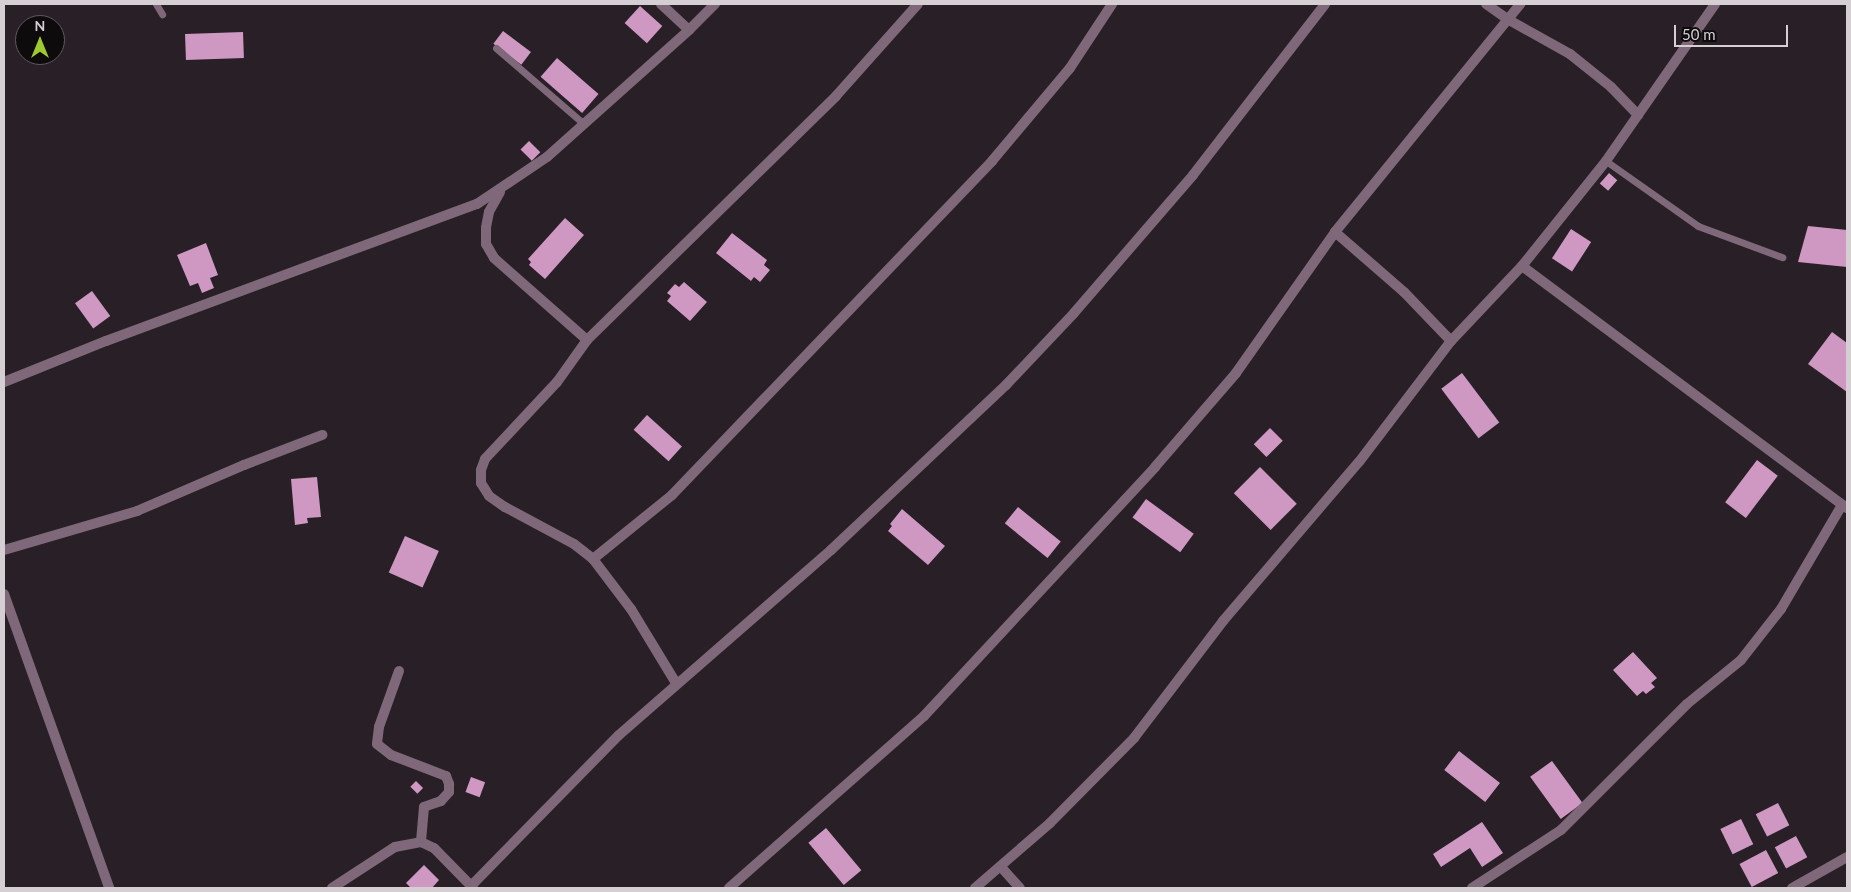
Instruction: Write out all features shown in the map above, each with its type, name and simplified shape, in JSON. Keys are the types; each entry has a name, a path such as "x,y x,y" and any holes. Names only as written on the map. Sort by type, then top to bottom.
{"street":[{"path":"661,4 689,30"},
{"path":"4,382 106,341 477,204 500,191 547,157 689,30 715,4"},
{"path":"676,683 631,609 594,559 574,544 489,496 481,483 481,470 495,447 557,382 587,340 836,96 918,4"},
{"path":"594,559 672,495 992,161 1070,68 1112,4"},
{"path":"332,888 395,847 421,842 434,848 472,887 619,735 676,683 831,550 1006,385 1074,313 1193,175 1325,4"},
{"path":"1486,4 1508,20 1570,54 1612,87 1638,115"},
{"path":"729,888 924,716 1155,467 1236,373 1335,232 1520,4"},
{"path":"975,888 1001,867 1134,738 1223,621 1359,462 1451,341 1522,266 1606,161 1715,4"},
{"path":"500,191 489,212 486,228 486,244 494,258 587,340"},
{"path":"1335,232 1404,292 1451,341"},
{"path":"1472,888 1561,830 1687,704 1741,660 1781,609 1845,507 1522,266"},
{"path":"4,550 137,511 244,465 322,435"},
{"path":"4,594 109,888"},
{"path":"399,671 379,727 378,744 391,755 446,776 449,784 449,792 441,801 424,807 421,842"},
{"path":"1792,888 1847,857"},
{"path":"1001,867 1020,888"}],"lane":[{"path":"156,4 162,14"},
{"path":"496,48 584,124"},
{"path":"1606,161 1698,226 1782,257"}],"building":[{"path":"640,6 662,26 647,43 625,23"},
{"path":"503,31 531,52 521,65 493,44"},
{"path":"243,32 244,58 186,60 185,34"},
{"path":"557,58 599,94 582,113 541,77"},
{"path":"529,141 540,152 532,161 521,149"},
{"path":"1609,173 1617,180 1608,191 1600,184"},
{"path":"565,218 584,235 545,279 529,265 531,262 528,259"},
{"path":"1808,226 1847,230 1847,267 1798,262"},
{"path":"1571,229 1591,242 1572,271 1552,258"},
{"path":"732,233 767,260 764,265 770,270 760,282 754,277 751,281 716,253"},
{"path":"206,243 218,275 210,278 214,288 202,293 198,283 190,286 177,255"},
{"path":"684,282 707,302 690,321 667,301 671,296 667,293 675,284 679,287"},
{"path":"92,291 110,316 93,328 75,303"},
{"path":"1832,332 1847,343 1847,392 1808,364"},
{"path":"1462,373 1499,423 1479,438 1441,389"},
{"path":"647,415 682,446 669,461 634,430"},
{"path":"1270,428 1283,441 1266,457 1254,444"},
{"path":"1757,460 1778,476 1746,518 1725,502"},
{"path":"1260,467 1297,504 1271,530 1234,493"},
{"path":"317,477 321,517 307,518 308,523 295,525 291,479"},
{"path":"1146,499 1194,534 1180,552 1132,518"},
{"path":"1018,507 1061,542 1048,558 1005,523"},
{"path":"902,509 945,546 928,565 888,531 892,526 890,524"},
{"path":"405,536 439,551 423,588 389,573"},
{"path":"1633,652 1657,678 1651,683 1655,687 1646,694 1643,691 1637,696 1613,670"},
{"path":"1459,751 1500,783 1485,802 1444,770"},
{"path":"1552,761 1583,803 1561,819 1530,777"},
{"path":"471,777 485,782 480,797 466,792"},
{"path":"416,781 423,788 417,794 410,787"},
{"path":"1778,803 1789,825 1767,837 1756,814"},
{"path":"1741,819 1753,844 1733,854 1720,829"},
{"path":"1482,822 1503,853 1482,867 1470,848 1441,867 1433,854"},
{"path":"826,828 861,870 844,885 808,843"},
{"path":"1796,836 1807,857 1786,868 1775,847"},
{"path":"1766,850 1778,873 1752,887 1740,864"},
{"path":"424,865 439,880 432,888 411,888 406,883"}]}
